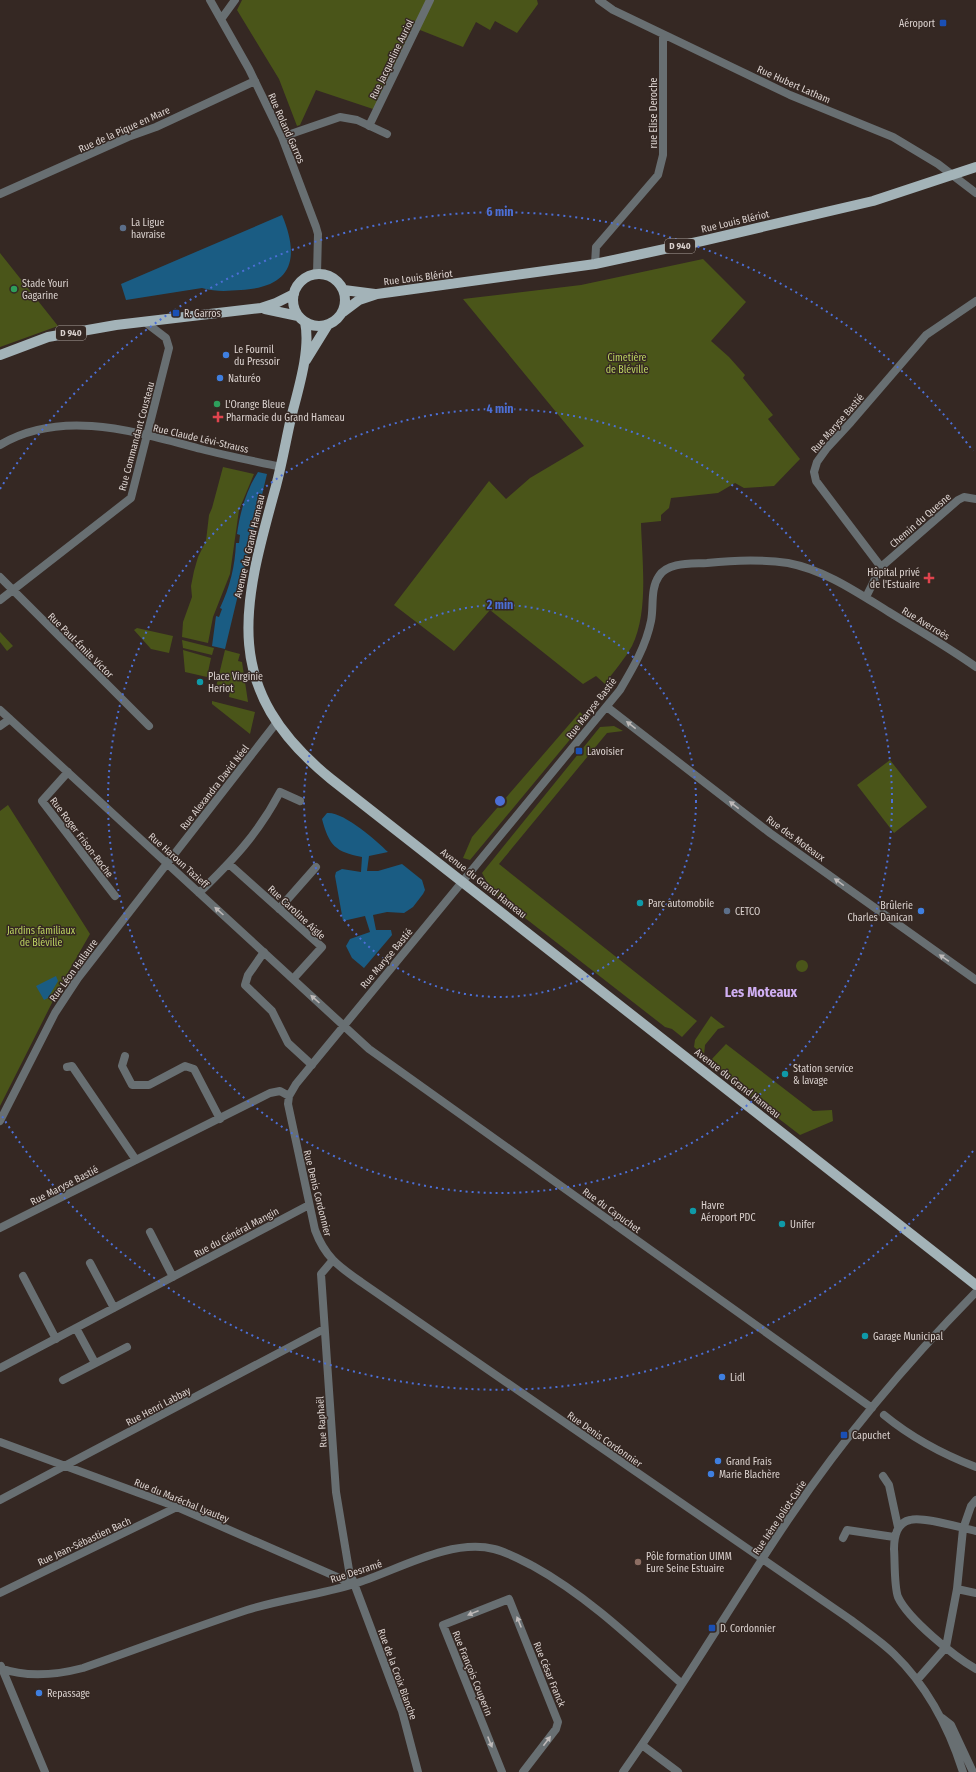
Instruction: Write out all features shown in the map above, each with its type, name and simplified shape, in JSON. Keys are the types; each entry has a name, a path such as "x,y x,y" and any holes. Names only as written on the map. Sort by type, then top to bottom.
{"main road":[{"name":"Rue Louis Blériot","path":"343,312 359,300 376,294 595,264 702,241 873,201 953,176 976,167"},
{"path":"317,274 332,278 344,290 346,297 343,312 334,323 327,326 312,326 302,319 294,306 294,294 300,283 305,278 317,274"},
{"name":"Rue Louis Blériot","path":"344,290 376,294"},
{"name":"D 940","path":"0,355 48,337 116,325 261,308 276,303 294,294"},
{"name":"D 940","path":"261,308 276,310 302,319"},
{"name":"Avenue du Grand Hameau","path":"302,319 305,362 281,467 254,572 247,618 249,649 253,668 264,700 276,722 295,746 319,769 976,1285"},
{"name":"Avenue du Grand Hameau","path":"305,362 327,326"}],"street":[{"name":"Rue Roland Garros","path":"210,0 222,18 282,137 318,234 317,274"},
{"path":"222,18 235,0"},
{"name":"Rue Jacqueline Auriol","path":"369,126 430,0"},
{"name":"Rue Hubert Latham","path":"599,0 613,10 662,35 790,95 893,137 938,164 976,193"},
{"name":"rue Elise Deroche","path":"595,264 596,247 658,175 663,155 662,35"},
{"name":"Rue de la Pique en Mare","path":"0,194 128,137 156,127 255,81"},
{"path":"282,137 340,117 357,120 387,134"},
{"name":"Rue Maryse Bastié","path":"881,567 816,481 814,472 817,462 827,448 926,335 976,301"},
{"name":"Rue Commandant Cousteau","path":"0,600 131,498 169,348 166,338 145,322"},
{"name":"Rue Claude Lévi-Strauss","path":"0,445 26,434 59,426 96,425 148,435 281,467"},
{"name":"Chemin du Quesne","path":"881,567 958,500 964,497 976,499"},
{"name":"Rue Maryse Bastié","path":"0,1228 270,1093 280,1091 289,1096 296,1084 344,1025 620,690 641,652 651,621 654,591 658,577 662,573 676,566 728,561 766,560 789,564 821,573 866,598"},
{"path":"866,598 881,567"},
{"name":"Rue Paul-Émile Victor","path":"0,577 12,591 149,726"},
{"name":"Rue Averroès","path":"866,598 976,667"},
{"name":"Rue des Moteaux","path":"607,707 770,833 976,980"},
{"name":"Rue Haroun Tazieff","path":"0,710 344,1025"},
{"path":"0,726 10,719"},
{"name":"Rue Alexandra David Néel","path":"167,863 276,722"},
{"name":"Rue Roger Frison-Roche","path":"68,772 42,801 114,896"},
{"path":"200,893 250,841 266,818 280,792 300,801"},
{"name":"Rue Léon Hallaure","path":"0,1121 55,1013 68,993 167,863"},
{"name":"Rue Caroline Aigle","path":"229,864 322,947 294,979"},
{"path":"279,909 316,867"},
{"path":"264,952 248,975 245,985 272,1011 288,1043 312,1065"},
{"name":"Rue du Capuchet","path":"344,1025 370,1049 872,1408"},
{"path":"125,1056 122,1066 132,1084 149,1085 185,1066 194,1069 220,1119"},
{"path":"67,1068 72,1066 136,1160"},
{"name":"Rue Denis Cordonnier","path":"289,1096 289,1112 315,1230 321,1246 332,1261 374,1292 762,1559 881,1643 894,1654 918,1680 940,1716 957,1753 963,1772"},
{"name":"Rue du Général Mangin","path":"0,1368 309,1205"},
{"path":"150,1232 173,1277"},
{"name":"Rue Raphaël","path":"332,1261 321,1274 324,1329 336,1492 349,1570 353,1584"},
{"path":"90,1264 114,1308"},
{"path":"23,1276 56,1339"},
{"name":"Rue Irène Joliot-Curie","path":"623,1772 682,1684 762,1559 815,1482 872,1408 976,1292"},
{"path":"76,1328 95,1363"},
{"name":"Rue Henri Labbay","path":"0,1500 324,1329"},
{"path":"63,1380 127,1347"},
{"path":"884,1415 908,1434 948,1456 976,1467"},
{"name":"Rue du Maréchal Lyautey","path":"0,1442 67,1465 177,1507 353,1584"},
{"path":"883,1476 889,1485 898,1527 894,1537 898,1596 906,1610 963,1662 976,1669"},
{"path":"918,1680 946,1647 957,1589 963,1529 970,1506 976,1500"},
{"name":"Rue Jean-Sébastien Bach","path":"0,1593 177,1507"},
{"path":"898,1527 910,1520 930,1521 976,1531"},
{"path":"843,1538 847,1530 894,1537"},
{"name":"Rue Desramé","path":"1,1667 42,1675 60,1674 83,1668 248,1610 353,1584 452,1548 479,1546 496,1549 546,1574 578,1595 607,1617 682,1684"},
{"name":"Rue de la Croix Blanche","path":"353,1584 402,1711 418,1772"},
{"path":"957,1589 976,1593"},
{"name":"Rue François Couperin","path":"502,1772 443,1625 509,1599"},
{"name":"Rue César Franck","path":"509,1599 558,1722 556,1729 523,1772"},
{"path":"1,1667 45,1772"},
{"path":"940,1716 951,1725 973,1772"},
{"path":"642,1745 676,1772"}],"green space":[{"path":"242,0 537,0 538,4 517,33 495,21 490,30 476,22 463,47 420,30 373,109 316,90 300,125 297,126 279,79 237,10"},
{"name":"Stade Youri Gagarine","path":"0,253 58,326 0,347"},
{"name":"Cimetière de Bléville","path":"703,259 746,302 711,341 729,357 745,375 743,378 773,415 768,419 800,459 774,486 744,488 735,483 718,493 671,498 669,508 661,515 661,521 641,523 643,602 641,618 632,646 605,684 596,676 583,684 490,610 454,651 394,605 489,481 506,499 530,478 584,446 463,299 581,285"},
{"path":"223,467 254,474 239,510 230,574 213,617 208,643 182,637 183,622 192,597 191,586 194,571 198,557 206,541 209,515"},
{"path":"137,628 173,636 169,653 151,649 134,630"},
{"path":"0,632 13,646 7,651 0,642"},
{"path":"182,640 214,648 212,655 183,648"},
{"path":"183,650 211,658 207,677 185,672"},
{"path":"225,650 240,654 238,661 242,662 248,702 229,697 230,690 216,687"},
{"path":"212,701 255,712 250,734 212,704"},
{"path":"580,712 587,719 470,860 463,858 472,837"},
{"path":"614,726 623,731 607,733 499,864 697,1021 682,1037 672,1029 665,1027 493,893 482,873 600,727"},
{"path":"890,760 927,807 894,833 857,785"},
{"name":"Jardins familiaux de Bléville","path":"8,805 90,934 62,983 0,1106 0,811"},
{"path":"800,960 804,960 808,966 804,972 800,972 796,968 796,964"},
{"path":"711,1016 725,1027 718,1029 705,1045 704,1055 694,1047 695,1040"},
{"path":"726,1044 813,1111 832,1110 833,1121 800,1135 731,1082 711,1060"}],"water":[{"path":"282,215 288,230 291,257 288,268 282,276 272,283 258,288 241,290 217,291 202,288 126,300 121,284"},
{"path":"258,472 267,474 225,649 212,646 216,616 219,617 222,609 220,608 227,592 231,576 236,543 239,543 240,535 237,534 242,510 247,494"},
{"path":"327,813 342,817 350,822 368,834 388,852 369,856 367,871 378,871 402,864 422,880 425,890 413,907 404,913 387,912 373,915 376,930 391,930 392,935 364,968 352,958 346,946 350,939 370,932 365,916 343,921 335,876 336,872 342,869 361,872 362,857 345,853 334,846 327,835 322,819"},
{"path":"56,976 58,981 48,998 44,1000 36,986"}],"place":[{"name":"Aéroport","path":"943,23"},
{"name":"La Ligue havraise","path":"123,228"},
{"name":"Stade Youri Gagarine","path":"14,289"},
{"name":"R. Garros","path":"176,313"},
{"name":"Le Fournil du Pressoir","path":"226,355"},
{"name":"Naturéo","path":"220,378"},
{"name":"L'Orange Bleue","path":"217,404"},
{"name":"Pharmacie du Grand Hameau","path":"218,417"},
{"name":"Hôpital privé de l'Estuaire","path":"929,578"},
{"name":"Place Virginie Heriot","path":"200,682"},
{"name":"Lavoisier","path":"579,751"},
{"name":"Parc automobile","path":"640,903"},
{"name":"CETCO","path":"727,911"},
{"name":"Brûlerie Charles Danican","path":"921,911"},
{"name":"Station service & lavage","path":"785,1074"},
{"name":"Havre Aéroport PDC","path":"693,1211"},
{"name":"Unifer","path":"782,1224"},
{"name":"Garage Municipal","path":"865,1336"},
{"name":"Lidl","path":"722,1377"},
{"name":"Capuchet","path":"844,1435"},
{"name":"Grand Frais","path":"718,1461"},
{"name":"Marie Blachère","path":"711,1474"},
{"name":"Pôle formation UIMM Eure Seine Estuaire","path":"638,1562"},
{"name":"D. Cordonnier","path":"712,1628"},
{"name":"Repassage","path":"39,1693"}],"district":[{"name":"Les Moteaux","path":"761,992"}]}
